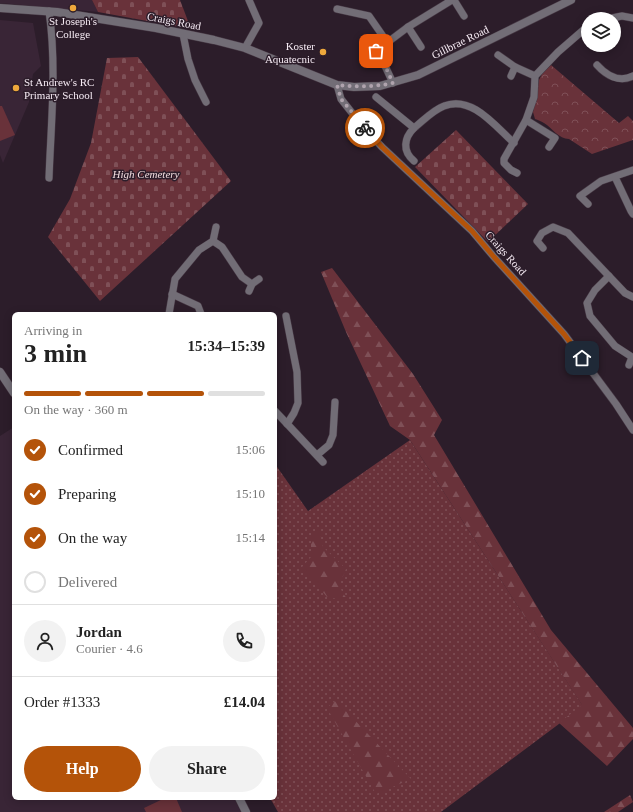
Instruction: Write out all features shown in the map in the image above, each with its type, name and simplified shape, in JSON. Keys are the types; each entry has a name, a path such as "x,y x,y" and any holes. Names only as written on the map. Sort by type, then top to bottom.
{"street":[{"path":"245,48 259,23 249,0"},
{"path":"393,83 376,51 408,27 453,0 464,16"},
{"name":"Gillbrae Road","path":"354,87 380,86 418,76 571,0"},
{"name":"Craigs Road","path":"0,8 49,11 156,28 214,40 245,48 337,85 354,87"},
{"path":"337,9 369,16 387,42"},
{"path":"49,11 53,54 49,178"},
{"path":"621,16 633,18"},
{"path":"408,27 421,47"},
{"path":"517,173 504,164 504,159 526,120 534,97 535,76 558,52 581,32"},
{"path":"183,34 188,59 195,80 206,102"},
{"path":"498,55 515,67 535,76"},
{"path":"597,64 605,74 614,78 623,79 633,76"},
{"path":"511,76 515,67"},
{"name":"Craigs Road","path":"337,85 341,99 364,128 382,147 472,231 564,334 616,404 633,430"},
{"path":"376,97 414,128"},
{"path":"414,161 405,151 409,132 430,114 443,106 453,104 463,104 478,111 514,143"},
{"path":"526,120 555,138 549,147"},
{"path":"588,204 580,196 601,181 633,170"},
{"path":"616,177 632,218"},
{"path":"169,312 175,279 199,250 213,241 216,227"},
{"path":"543,248 537,241 542,234 553,227 568,232 625,294 633,297"},
{"path":"213,241 222,247 250,288 259,279"},
{"path":"609,276 595,290 587,303 590,316 615,346 632,357 629,365"},
{"path":"172,294 198,306 200,312"},
{"path":"286,316 297,372 298,403 287,424"},
{"path":"0,372 12,390"},
{"path":"317,455 329,445 333,435 335,402"},
{"path":"277,413 323,462"},
{"path":"240,800 246,812"}],"shaded area":[{"name":"St Joseph's College","path":"0,0 92,0 98,12 0,3"},
{"name":"St Andrew's RC Primary School","path":"0,20 33,23 41,66 33,74 29,102 3,163 0,155"},
{"path":"12,428 12,800 235,800 241,812 0,812 0,436"}],"green space":[{"path":"92,0 180,0 191,29 98,12"},
{"name":"High Cemetery","path":"138,57 231,181 100,301 48,237 70,199 91,143 107,58"},
{"path":"551,65 619,123 628,116 633,121 633,140 592,154 569,139 565,139 541,121 535,119 533,112 539,80 542,74"},
{"path":"0,106 2,106 15,135 0,141"},
{"path":"456,130 528,204 488,242 415,167"},
{"path":"332,268 413,374 442,420 434,435 551,630 633,728 633,739 607,766 559,723 582,705 410,440 390,426 346,332 321,272"},
{"path":"410,440 583,706 441,812 278,812 271,800 277,800 277,467 308,511"},
{"path":"318,527 323,547 346,569 340,586 342,592 349,601 327,597 302,567 311,557 311,541"},
{"path":"335,701 411,779 376,794 327,708"},
{"path":"630,795 633,802 618,812 604,812"},
{"path":"161,800 177,800 182,812 146,812 144,808"}],"way so far":[{"path":"365,128 341,99 337,85 354,87 380,86 393,83 376,51"}],"place":[{"name":"St Joseph's College","path":"73,8"},
{"name":"Koster Aquatecnic","path":"323,52"},
{"name":"St Andrew's RC Primary School","path":"16,88"}],"route":[{"path":"365,128 382,147 472,231 564,334 582,358"}]}
